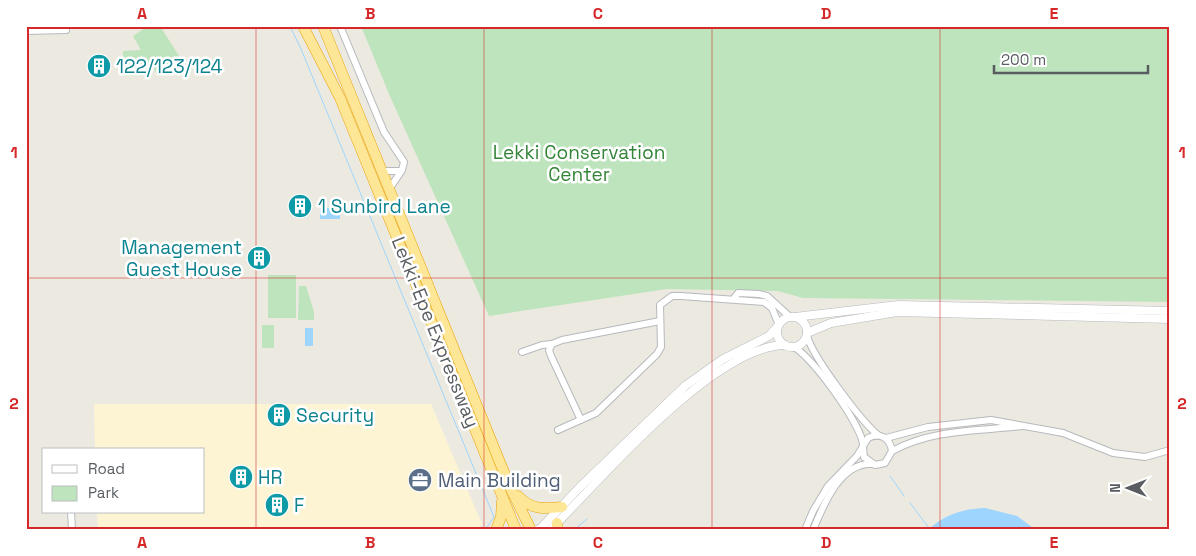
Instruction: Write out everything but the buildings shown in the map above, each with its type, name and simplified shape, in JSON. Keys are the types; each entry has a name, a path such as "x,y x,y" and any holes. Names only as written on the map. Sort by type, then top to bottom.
{"highway":[{"name":"Lekki-Epe Expressway","path":"303,26 340,98 516,530"},
{"name":"Lekki-Epe Expressway","path":"323,26 510,487 532,530"},
{"path":"484,452 491,457 512,509 524,530"},
{"path":"510,487 526,504 533,507 541,509 562,507"},
{"path":"496,530 501,517 502,495"}],"street":[{"path":"340,26 384,132 404,162 402,171 390,188"},
{"path":"26,30 48,28 66,30"},
{"path":"383,171 402,171"},
{"path":"734,298 738,293 759,294 772,300 793,317 804,323 811,349 860,416 878,435 886,438 928,427 975,420 1004,421 1063,433 1113,454 1145,456 1170,450"},
{"path":"558,430 596,413 657,354 661,347 660,305 672,296 734,298 738,301 764,302 775,313 778,339 785,345"},
{"path":"537,530 685,386 723,359 770,336 778,326 793,317 898,304 1170,311"},
{"path":"793,347 802,343 807,334 831,323 897,312 1170,319"},
{"path":"522,352 562,340 660,322"},
{"path":"552,344 549,350 551,356 581,420"},
{"path":"555,527 674,406 698,386 752,353 769,347 785,345 802,352 857,427 863,446 864,457 872,464"},
{"path":"813,530 824,505 840,480 854,468 864,464 885,463 892,451 909,443 954,432 1029,426"},
{"path":"805,530 813,511 828,486 868,438 878,435"},
{"path":"886,438 892,451"},
{"path":"71,514 72,530"}],"shaded area":[{"path":"94,404 431,404 482,524 478,530 98,530 97,514 205,514 205,448 95,448"}],"green space":[{"path":"148,26 160,26 181,59 158,75 149,62 148,76 125,76 123,74 123,51 141,50 133,36"},
{"name":"Lekki Conservation Center","path":"361,26 1170,26 1170,302 803,298 778,291 667,289 489,316 389,94"},
{"path":"268,275 296,275 296,318 268,318"},
{"path":"299,286 306,286 314,312 314,320 298,320"},
{"path":"262,325 274,325 274,348 262,348"}],"water":[{"path":"320,208 340,208 340,219 320,219"},
{"path":"305,328 313,328 313,346 305,346"},
{"path":"985,508 1017,516 1036,530 928,530 941,520 955,513"}],"waterway":[{"path":"290,26 494,517 485,530"},
{"path":"890,476 904,496"},
{"path":"910,503 929,528"},
{"path":"574,530 587,519"}],"place":[{"name":"122/123/124","path":"99,66"},
{"name":"1 Sunbird Lane","path":"300,206"},
{"name":"Management Guest House","path":"259,258"},
{"name":"Security","path":"279,415"},
{"name":"HR","path":"241,477"},
{"name":"Main Building","path":"420,480"},
{"name":"F","path":"277,505"}]}
